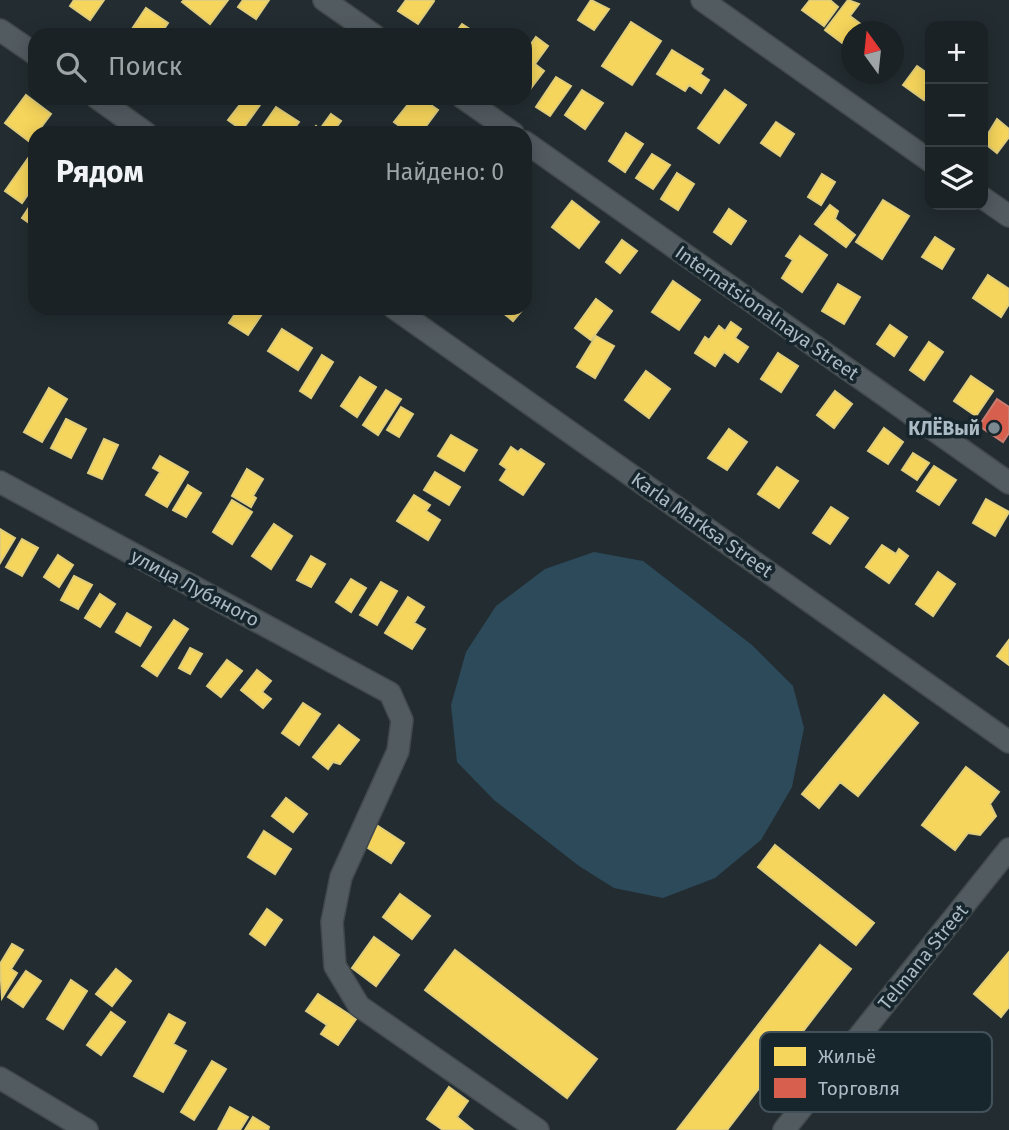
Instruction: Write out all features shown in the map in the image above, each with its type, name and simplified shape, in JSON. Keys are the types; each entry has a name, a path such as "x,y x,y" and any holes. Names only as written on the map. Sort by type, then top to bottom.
{"street":[{"path":"324,0 364,28"},
{"path":"702,0 925,157"},
{"path":"0,30 28,49"},
{"path":"107,105 136,126"},
{"path":"473,105 503,126"},
{"name":"Internatsionalnaya Street","path":"532,147 1009,483"},
{"path":"988,201 1009,216"},
{"name":"Karla Marksa Street","path":"404,315 1009,742"},
{"name":"улица Лубяного","path":"0,482 390,694 402,720 398,751 341,877 332,922 335,966 359,1006 538,1130"},
{"name":"Telmana Street","path":"862,1032 1009,849"},
{"path":"0,1078 87,1130"},
{"name":"Telmana Street","path":"784,1130 798,1112"}],"water":[{"path":"594,552 643,561 752,645 793,686 804,728 792,787 761,840 715,878 663,898 614,888 579,866 494,800 457,762 451,705 466,652 496,606 545,569"}],"building: Жильё":[{"path":"74,0 104,0 90,20 70,6"},
{"path":"228,0 210,24 182,2"},
{"path":"243,0 269,0 256,19 238,7"},
{"path":"406,0 434,1 418,24 398,11"},
{"path":"591,0 609,9 594,30 578,20"},
{"path":"810,0 830,0 838,7 824,26 802,10"},
{"path":"848,0 859,4 850,16 857,21 841,21 841,42 825,30"},
{"path":"146,8 168,23 165,28 133,28"},
{"path":"631,22 661,41 632,85 602,66"},
{"path":"536,37 548,46 535,64 544,71 532,87 532,42"},
{"path":"672,50 703,69 700,74 709,80 701,93 689,85 685,91 657,74"},
{"path":"917,66 925,72 924,100 903,85"},
{"path":"556,77 571,86 550,116 536,107"},
{"path":"582,90 603,103 585,129 565,115"},
{"path":"725,90 746,105 719,143 698,128"},
{"path":"26,95 28,105 39,105 51,114 42,126 28,126 28,140 5,123"},
{"path":"240,105 260,105 245,126 236,126 228,120"},
{"path":"407,105 431,105 438,110 426,126 399,126 394,122"},
{"path":"276,107 299,122 296,126 263,126"},
{"path":"331,114 341,121 337,126 322,126"},
{"path":"997,119 1009,129 1009,137 997,153 988,146 988,134"},
{"path":"776,122 794,134 780,156 761,143"},
{"path":"626,133 643,144 625,172 609,161"},
{"path":"652,154 670,165 653,189 636,178"},
{"path":"28,158 28,194 22,203 5,191"},
{"path":"677,173 694,184 678,210 661,199"},
{"path":"822,174 835,182 821,205 808,197"},
{"path":"883,200 909,216 882,259 856,242"},
{"path":"572,201 599,222 579,248 552,227"},
{"path":"830,205 838,211 835,219 855,235 846,247 815,224"},
{"path":"28,209 28,222 22,218"},
{"path":"729,209 746,221 731,244 714,232"},
{"path":"800,236 827,255 802,292 782,278 793,260 786,256"},
{"path":"935,237 954,249 942,269 922,257"},
{"path":"622,240 637,251 620,273 606,262"},
{"path":"988,275 1009,289 1009,304 1001,317 973,298"},
{"path":"673,281 700,300 679,330 652,312"},
{"path":"838,284 860,297 844,324 822,311"},
{"path":"596,299 612,311 591,340 575,328"},
{"path":"234,315 261,315 248,335 229,323"},
{"path":"506,315 518,315 513,321"},
{"path":"731,322 741,329 735,338 748,347 738,362 724,352 715,366 695,353 705,337 709,340 719,326 725,331"},
{"path":"890,325 907,337 894,356 877,344"},
{"path":"282,329 312,348 298,370 268,351"},
{"path":"596,336 614,346 595,378 577,367"},
{"path":"929,342 943,352 924,380 910,370"},
{"path":"778,353 798,366 781,392 761,379"},
{"path":"322,355 333,362 311,398 300,391"},
{"path":"646,371 670,389 649,418 625,400"},
{"path":"971,376 993,391 976,416 954,401"},
{"path":"360,377 376,387 357,417 341,406"},
{"path":"49,388 67,399 42,442 24,432"},
{"path":"386,390 401,399 378,435 363,425"},
{"path":"835,391 852,404 834,428 817,415"},
{"path":"401,407 413,414 399,437 387,430"},
{"path":"66,419 86,429 71,458 51,448"},
{"path":"884,428 903,442 888,464 868,451"},
{"path":"729,429 747,442 727,470 708,458"},
{"path":"451,435 477,450 464,471 438,456"},
{"path":"104,439 118,445 102,479 88,473"},
{"path":"511,447 518,452 521,449 544,464 523,495 500,480 507,469 500,464"},
{"path":"913,453 929,463 917,480 902,470"},
{"path":"160,456 188,472 167,507 146,495 160,472 153,468"},
{"path":"934,466 956,480 939,505 917,491"},
{"path":"777,467 798,481 779,508 758,494"},
{"path":"247,469 263,479 253,496 256,498 251,507 232,496"},
{"path":"435,472 460,487 449,505 424,490"},
{"path":"188,485 201,493 186,517 173,510"},
{"path":"414,495 430,505 426,511 440,520 428,540 397,521"},
{"path":"986,499 1009,512 995,536 973,523"},
{"path":"232,500 252,512 232,544 213,532"},
{"path":"831,507 848,518 830,544 813,533"},
{"path":"274,524 292,536 271,569 252,556"},
{"path":"0,529 15,538 0,563"},
{"path":"22,539 38,548 22,576 6,567"},
{"path":"882,545 896,554 899,549 908,556 889,583 866,567"},
{"path":"58,555 73,565 59,587 44,577"},
{"path":"311,556 325,564 311,587 297,580"},
{"path":"938,572 955,584 933,616 916,604"},
{"path":"74,576 92,585 78,609 61,600"},
{"path":"351,579 366,588 351,612 336,602"},
{"path":"381,582 397,591 377,625 360,615"},
{"path":"100,594 115,604 100,627 85,618"},
{"path":"408,597 424,607 414,623 425,629 412,649 385,633"},
{"path":"127,613 151,627 140,646 116,632"},
{"path":"174,620 188,629 157,676 142,666"},
{"path":"1009,640 1009,665 997,656"},
{"path":"190,648 202,654 190,674 179,668"},
{"path":"227,660 242,671 221,697 207,686"},
{"path":"257,670 271,681 262,692 271,699 263,708 241,690"},
{"path":"884,695 918,723 858,796 840,782 819,808 802,794"},
{"path":"303,703 320,714 299,745 282,733"},
{"path":"339,725 359,740 340,764 333,762 328,769 313,757"},
{"path":"966,767 999,792 990,804 996,816 980,835 968,833 955,850 922,825"},
{"path":"286,798 307,814 293,832 272,816"},
{"path":"375,824 404,843 391,863 362,844"},
{"path":"264,831 291,849 275,874 248,857"},
{"path":"775,845 874,923 856,945 758,867"},
{"path":"400,894 430,916 412,939 383,917"},
{"path":"267,909 282,920 265,945 250,934"},
{"path":"374,937 399,955 376,986 352,968"},
{"path":"12,944 23,950 11,969 17,973 2,998 0,964"},
{"path":"820,945 851,969 802,1032 760,1032 760,1087 727,1130 677,1130"},
{"path":"455,950 597,1059 567,1098 425,990"},
{"path":"1009,952 1009,1007 1001,1017 974,994"},
{"path":"116,969 131,981 112,1006 96,994"},
{"path":"26,971 41,981 23,1007 8,997"},
{"path":"71,980 87,991 63,1029 47,1019"},
{"path":"318,994 356,1019 338,1045 321,1034 327,1025 306,1011"},
{"path":"111,1012 125,1022 101,1055 87,1045"},
{"path":"169,1014 185,1023 173,1044 186,1051 163,1092 134,1076"},
{"path":"212,1061 226,1069 194,1120 181,1112"},
{"path":"449,1087 468,1101 457,1117 473,1130 443,1130 427,1119"},
{"path":"230,1107 248,1117 240,1130 218,1130"},
{"path":"253,1117 269,1127 268,1130 245,1130"}],"building: Торговля":[{"path":"997,399 1009,407 1009,433 1003,442 979,426"}],"place":[{"name":"КЛЁВый","path":"994,428"}]}
